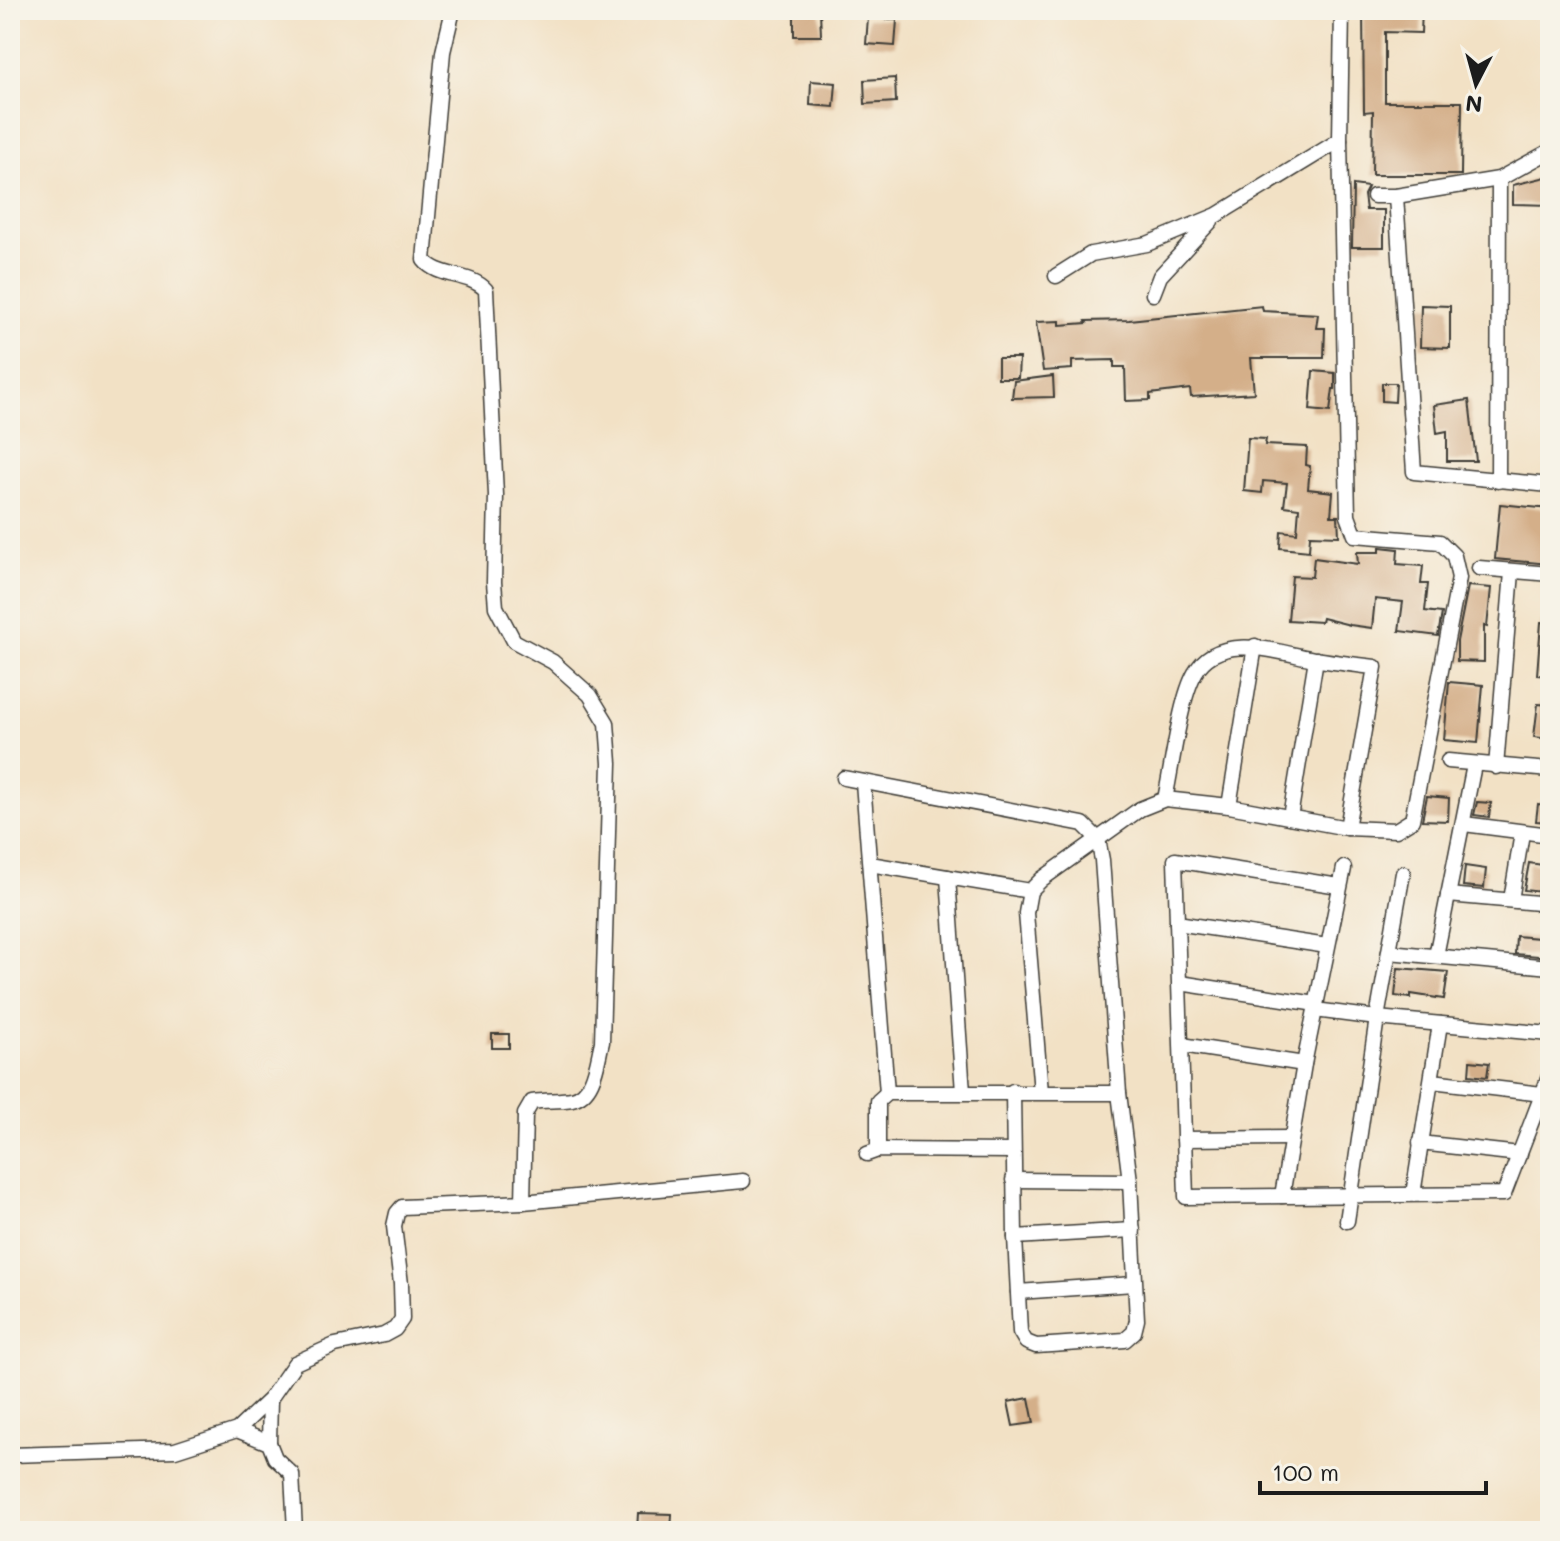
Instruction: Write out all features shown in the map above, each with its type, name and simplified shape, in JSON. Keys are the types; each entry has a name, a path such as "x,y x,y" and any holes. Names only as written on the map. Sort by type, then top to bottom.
{"street":[{"path":"453,10 443,52 424,260 430,268 478,282 486,290 496,495 496,607 514,641 553,662 590,695 607,723 610,763 602,1042 592,1081 584,1092 574,1098 532,1102 525,1114 523,1202"},
{"path":"1041,1092 1026,913 1030,891 1042,879 1140,809 1165,799 1229,806 1347,828 1396,830 1412,820 1459,578 1454,556 1440,542 1355,535 1348,516 1340,140 1342,10"},
{"path":"1056,276 1091,254 1147,244 1217,215 1340,140"},
{"path":"1374,196 1396,196 1499,179 1550,151"},
{"path":"1498,481 1499,179"},
{"path":"1396,196 1414,472 1550,485"},
{"path":"1153,294 1160,276 1217,215"},
{"path":"1479,568 1550,574"},
{"path":"1496,767 1512,572"},
{"path":"1165,799 1186,698 1195,671 1215,652 1255,646 1375,667 1347,828"},
{"path":"1229,806 1255,646"},
{"path":"1290,817 1316,659"},
{"path":"1448,761 1550,770"},
{"path":"1436,956 1474,765"},
{"path":"844,778 1083,824 1098,839 1133,1230 1137,1320 1134,1332 1125,1340 1036,1346 1026,1342 1020,1332 1013,1180 1013,1091"},
{"path":"863,782 887,1093"},
{"path":"1464,824 1550,835"},
{"path":"1511,900 1522,833"},
{"path":"1339,886 1175,860 1186,1197 1504,1194 1550,1074"},
{"path":"870,864 1030,891"},
{"path":"1282,1196 1304,1064 1344,868"},
{"path":"1347,1221 1377,1018 1403,873"},
{"path":"948,877 963,1092"},
{"path":"1448,895 1550,904"},
{"path":"1177,923 1327,946"},
{"path":"1389,952 1550,967"},
{"path":"1180,983 1377,1018 1550,1034"},
{"path":"1413,1194 1440,1024"},
{"path":"1182,1045 1304,1064"},
{"path":"1432,1081 1542,1094"},
{"path":"1013,1151 872,1152 878,1101 887,1093 1119,1093"},
{"path":"1184,1139 1291,1138"},
{"path":"1420,1143 1520,1154"},
{"path":"1013,1180 1130,1181"},
{"path":"10,1455 175,1450 237,1430 270,1399 295,1363 335,1345 384,1335 395,1329 402,1319 394,1226 402,1207 523,1202 743,1181"},
{"path":"1015,1237 1133,1230"},
{"path":"1018,1292 1134,1284"},
{"path":"270,1399 269,1443 275,1458 292,1474 295,1531"},
{"path":"237,1430 269,1443"}],"building":[{"path":"794,10 820,10 821,36 794,36"},
{"path":"1363,10 1422,10 1421,33 1385,32 1385,102 1462,102 1461,175 1372,175 1373,111 1364,112"},
{"path":"868,18 897,20 895,46 866,44"},
{"path":"895,78 896,102 865,104 864,80"},
{"path":"811,81 836,83 834,107 810,105"},
{"path":"1550,176 1550,205 1513,204 1513,185"},
{"path":"1353,185 1368,187 1364,195 1366,210 1384,210 1384,247 1352,247"},
{"path":"1421,305 1450,306 1450,348 1420,347"},
{"path":"1262,306 1263,311 1318,314 1316,328 1325,328 1324,358 1251,358 1254,393 1191,397 1190,389 1150,394 1150,400 1126,401 1125,367 1114,367 1114,360 1072,361 1072,369 1043,371 1036,322 1060,321 1060,325"},
{"path":"998,358 1019,358 1018,378 998,378"},
{"path":"1313,371 1335,373 1330,412 1310,410"},
{"path":"1053,376 1054,397 1012,398 1014,381"},
{"path":"1382,383 1396,383 1395,402 1382,401"},
{"path":"1469,400 1476,461 1447,461 1447,431 1437,433 1434,405"},
{"path":"1248,438 1266,439 1265,445 1307,447 1306,465 1310,466 1308,489 1333,492 1331,516 1338,516 1339,536 1310,535 1309,551 1280,548 1281,531 1297,533 1299,508 1284,506 1287,483 1263,481 1262,493 1244,491"},
{"path":"1500,504 1550,509 1550,564 1495,559"},
{"path":"1380,547 1398,549 1397,564 1423,566 1421,584 1428,584 1425,611 1442,613 1438,636 1399,631 1403,602 1375,599 1372,628 1322,618 1321,622 1288,620 1292,576 1312,577 1314,558 1358,564 1357,552 1380,552"},
{"path":"1468,586 1491,588 1487,627 1484,626 1484,662 1457,661 1457,641"},
{"path":"1541,622 1550,623 1550,676 1537,675"},
{"path":"1449,682 1483,685 1478,743 1444,740"},
{"path":"1538,704 1550,705 1550,739 1534,737"},
{"path":"1427,796 1449,798 1448,821 1422,820"},
{"path":"1477,802 1491,803 1489,817 1474,815"},
{"path":"1538,804 1550,806 1550,822 1536,821"},
{"path":"1529,863 1550,866 1550,893 1524,890"},
{"path":"1465,866 1486,869 1484,888 1463,886"},
{"path":"1516,936 1550,939 1550,957 1515,954"},
{"path":"1398,968 1448,972 1444,999 1411,994 1411,998 1395,996"},
{"path":"492,1034 509,1034 509,1048 492,1048"},
{"path":"1470,1061 1489,1063 1487,1077 1469,1075"},
{"path":"1029,1398 1034,1423 1013,1426 1008,1402"},
{"path":"638,1513 672,1514 671,1531 637,1531"}]}
